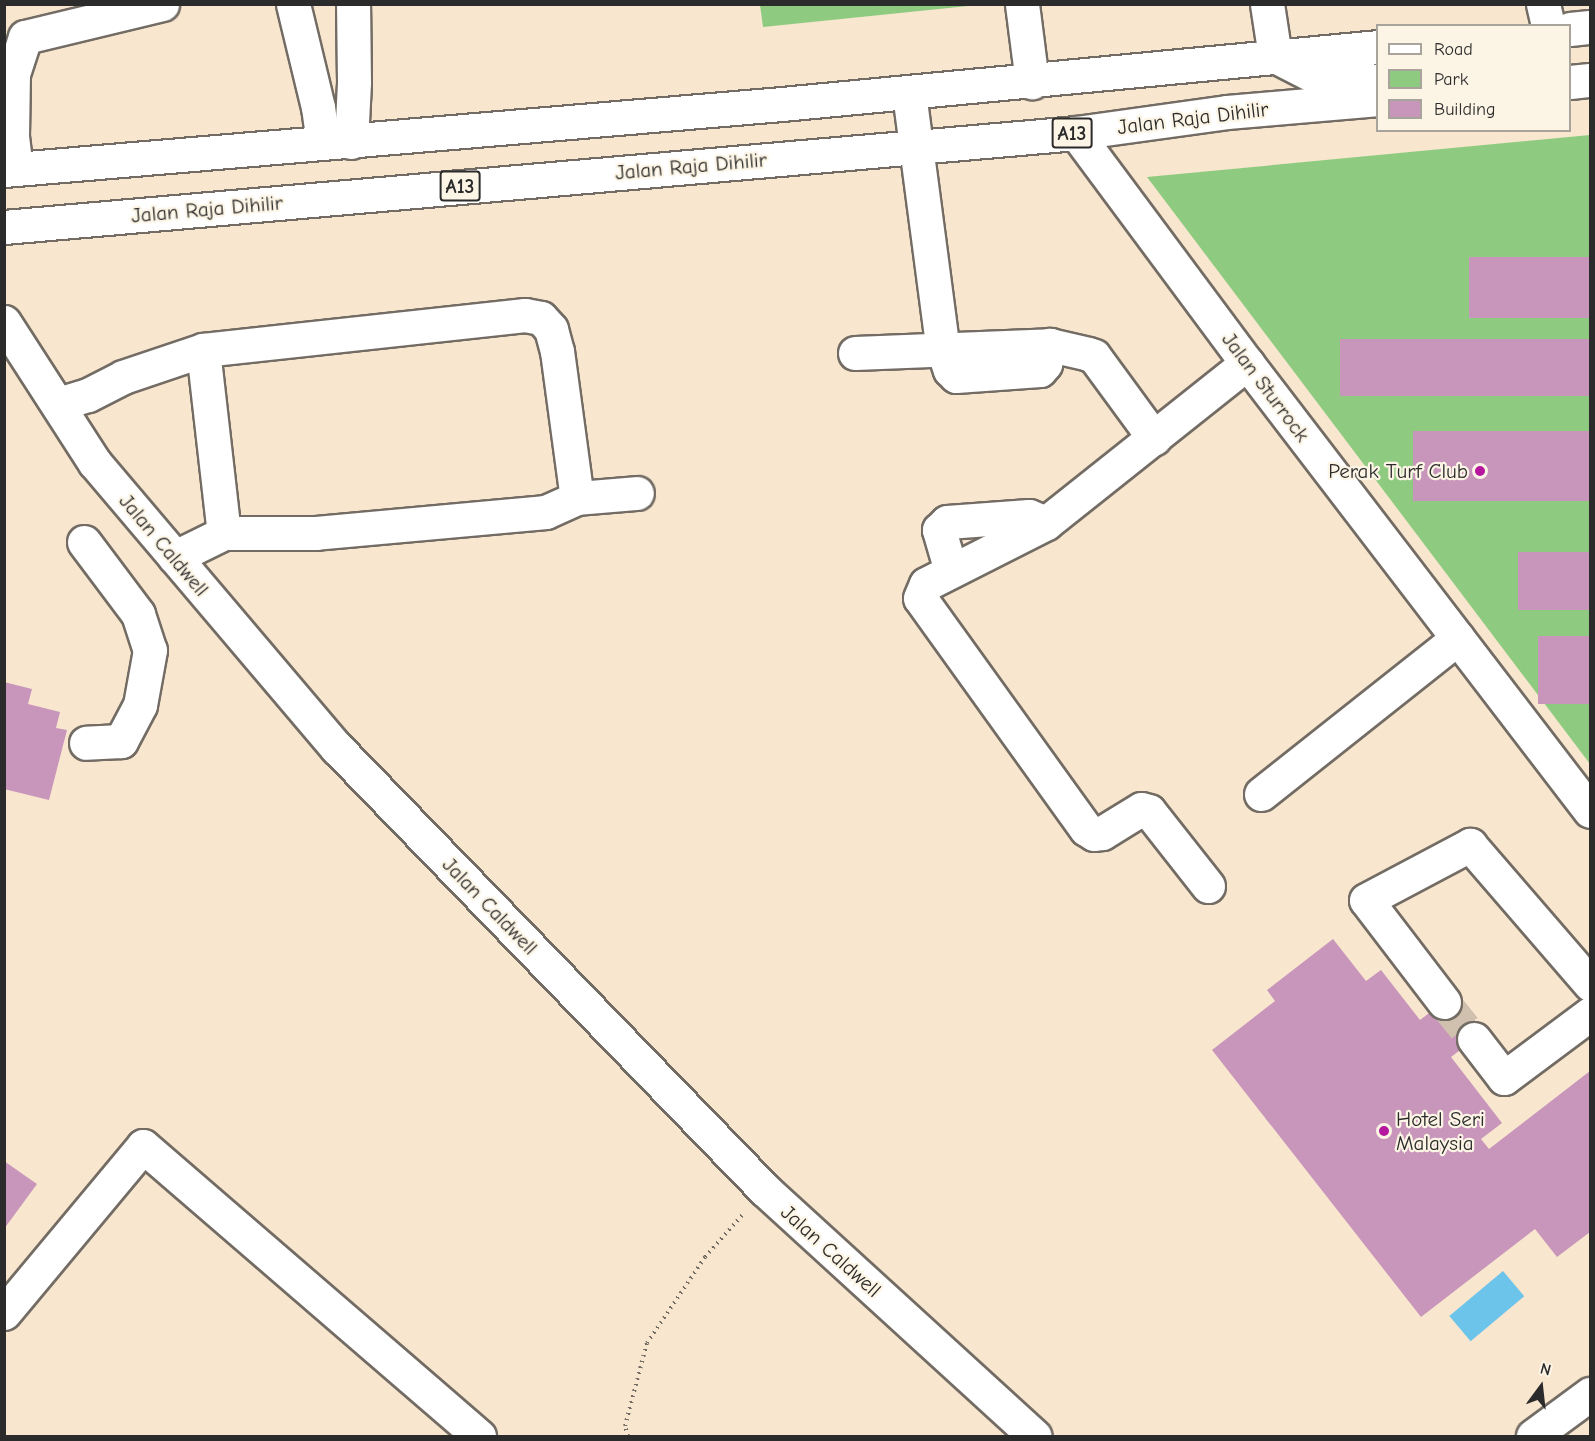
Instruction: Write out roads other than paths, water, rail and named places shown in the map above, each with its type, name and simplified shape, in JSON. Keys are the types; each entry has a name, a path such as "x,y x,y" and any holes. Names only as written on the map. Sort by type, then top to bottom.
{"street":[{"path":"162,4 25,37 13,74 10,170 1032,82 1376,47"},
{"path":"293,4 318,107 337,142"},
{"path":"337,142 354,82 352,4"},
{"path":"1022,4 1032,82"},
{"path":"1267,4 1275,56"},
{"path":"1543,4 1548,24"},
{"path":"1571,29 1590,27"},
{"path":"1275,56 1320,79 1376,81"},
{"path":"1571,82 1590,80"},
{"path":"909,93 943,350"},
{"name":"Jalan Raja Dihilir","path":"4,227 1076,133 1227,112 1376,99"},
{"name":"Jalan Sturrock","path":"1076,133 1247,363 1590,811"},
{"path":"58,404 88,395 123,377 203,350 525,315 540,318 551,328 557,351 577,498"},
{"name":"Jalan Caldwell","path":"4,322 17,368 58,404 94,463 337,748 765,1190 1034,1437"},
{"path":"855,353 1050,345 1094,356 1154,438"},
{"path":"203,350 224,533"},
{"path":"1208,886 1149,811 1141,809 1102,833 1094,834 1086,829 920,598 926,584 1046,523 1247,363"},
{"path":"175,557 224,533 316,533 546,512 577,498 637,493"},
{"path":"951,571 939,530 947,522 1029,516 1046,523"},
{"path":"84,542 138,614 150,650 140,705 121,741 86,743"},
{"path":"1261,794 1458,638"},
{"path":"1444,1002 1366,900 1470,845 1590,984"},
{"path":"1474,1039 1504,1078 1590,1014"},
{"path":"4,1313 143,1146 479,1437"},
{"path":"1533,1437 1590,1394"}],"water":[{"path":"1503,1271 1524,1296 1471,1341 1449,1316"}],"tunnel":[{"path":"1444,1002 1474,1039"}],"place":[{"name":"Perak Turf Club","path":"1480,471"},
{"name":"Hotel Seri Malaysia","path":"1384,1131"}]}
